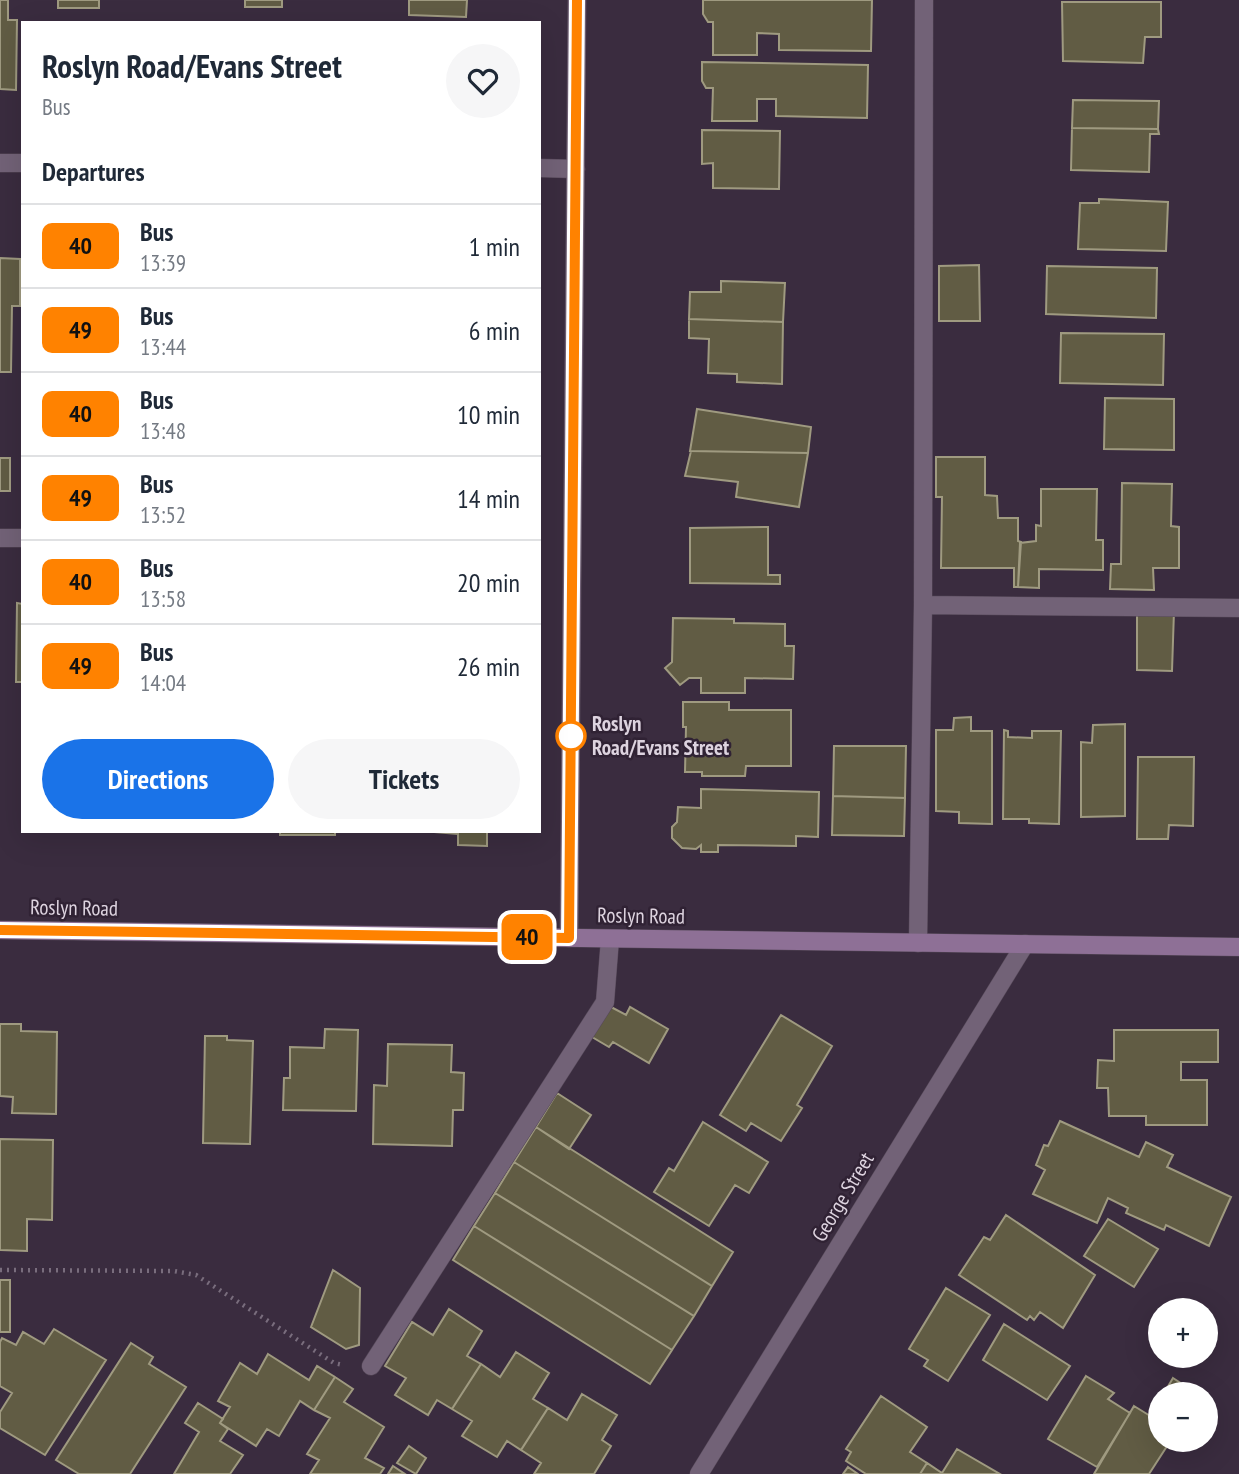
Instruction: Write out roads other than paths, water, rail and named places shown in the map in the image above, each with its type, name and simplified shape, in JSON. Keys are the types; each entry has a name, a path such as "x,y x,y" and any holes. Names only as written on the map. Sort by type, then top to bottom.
{"street":[{"path":"569,938 577,0"},
{"path":"918,943 923,605 924,0"},
{"path":"0,163 21,163"},
{"path":"541,168 576,169"},
{"path":"0,537 21,538"},
{"path":"923,605 1239,608"},
{"name":"Roslyn Road","path":"0,930 1239,947"},
{"path":"371,1366 605,1002 610,939"},
{"name":"George Street","path":"699,1474 1025,944"}],"place":[{"name":"Roslyn Road/Evans Street","path":"571,736"}]}
